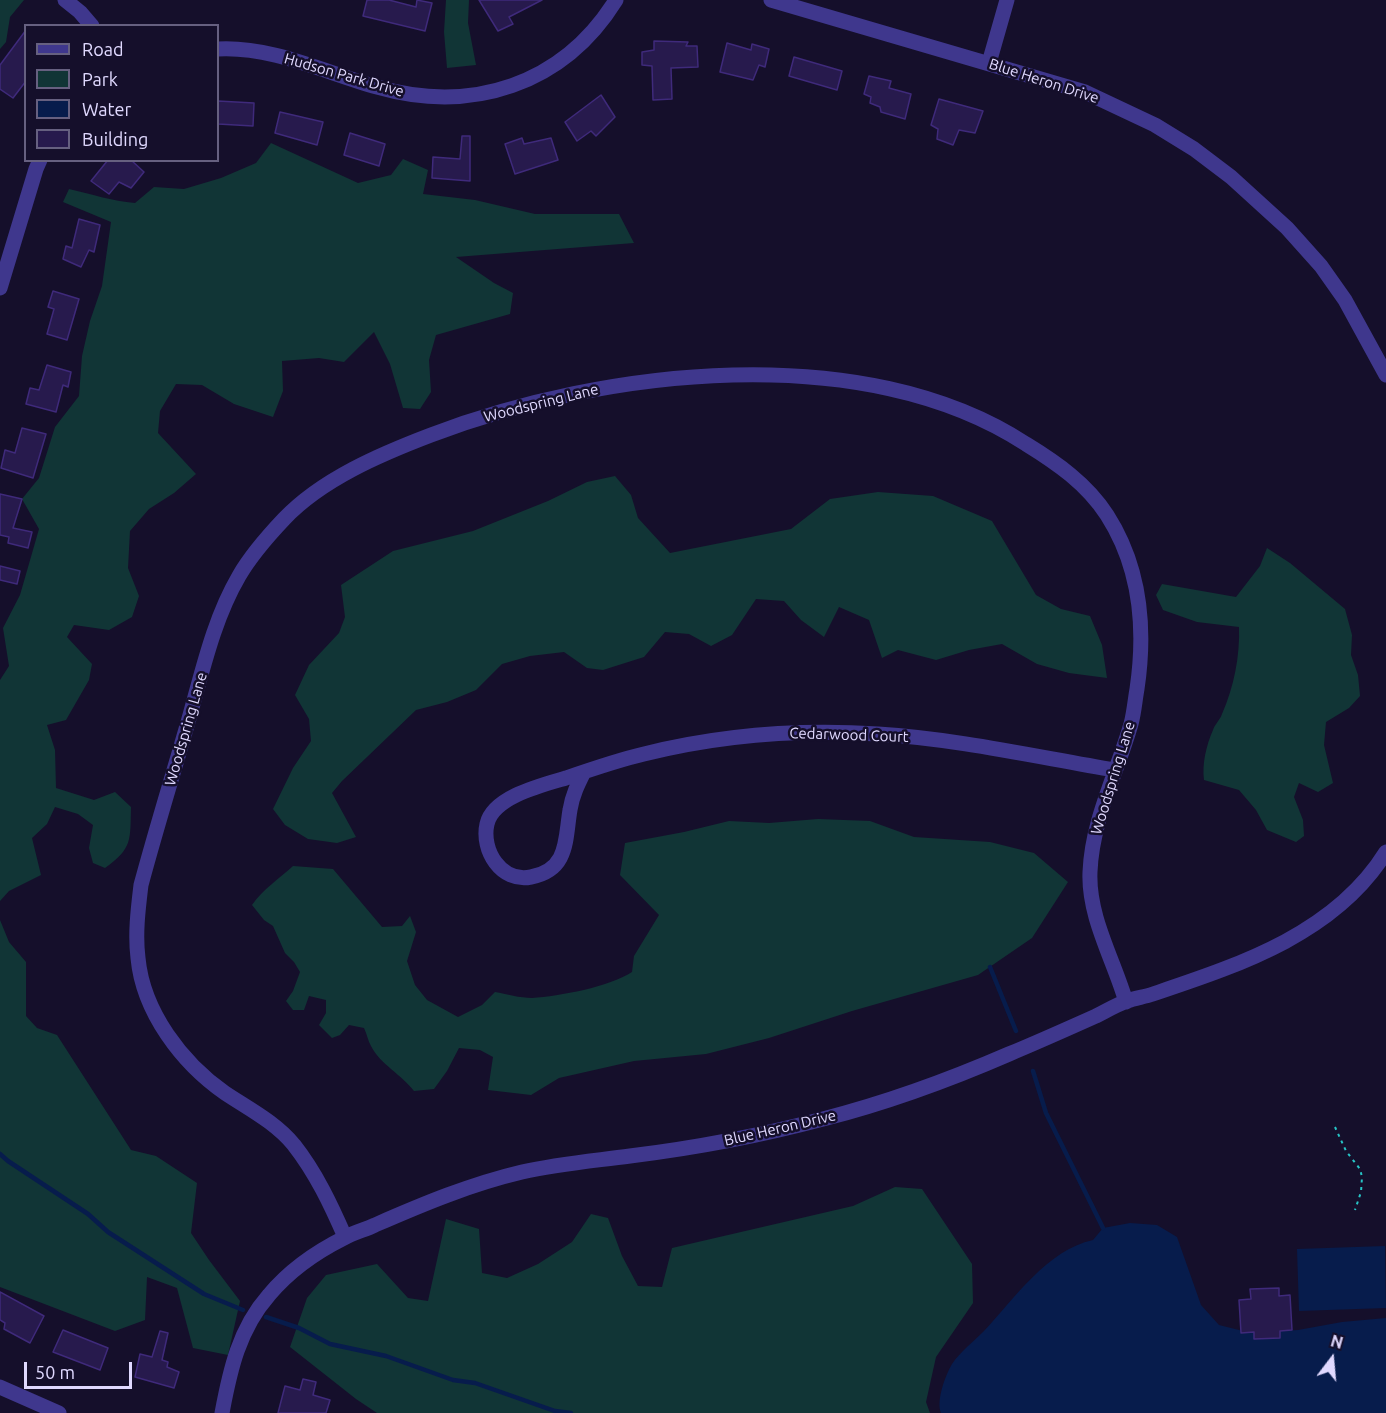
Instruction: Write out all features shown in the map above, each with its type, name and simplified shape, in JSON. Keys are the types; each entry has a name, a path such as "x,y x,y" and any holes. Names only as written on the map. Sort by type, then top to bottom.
{"street":[{"path":"65,0 90,24"},
{"name":"Hudson Park Drive","path":"219,49 232,48 275,55 379,88 409,94 450,98 484,94 506,89 531,79 556,64 592,32 616,0"},
{"name":"Blue Heron Drive","path":"771,0 1085,92 1155,125 1194,149 1231,177 1287,228 1320,266 1345,300 1386,375"},
{"path":"988,63 1007,0"},
{"path":"0,288 39,162"},
{"name":"Woodspring Lane","path":"345,1237 325,1193 293,1145 258,1112 225,1093 204,1077 168,1036 144,986 138,960 136,928 141,885 216,626 227,599 255,552 288,515 318,490 337,478 400,447 500,411 574,393 648,381 706,376 757,375 834,379 900,391 955,407 1010,433 1062,467 1090,493 1107,514 1127,552 1140,606 1141,655 1132,720 1094,832 1090,883 1099,927 1126,1002"},
{"name":"Cedarwood Court","path":"584,772 573,797 566,842 560,859 543,874 529,878 516,877 504,871 490,855 485,834 488,819 506,801 521,793 584,772 644,754 723,739 783,733 876,734 951,742 1115,770"},
{"name":"Blue Heron Drive","path":"222,1413 229,1371 249,1322 287,1275 308,1259 345,1237 435,1198 519,1173 568,1163 738,1140 826,1119 926,1087 1007,1055 1126,1002 1242,963 1271,950 1306,930 1351,894 1386,852"},
{"path":"0,1387 59,1413"}],"path":[{"path":"1335,1127 1346,1151 1360,1169 1362,1177 1361,1192 1355,1210"}],"green space":[{"path":"0,0 24,0 10,17 6,42 0,49"},
{"path":"446,0 469,0 468,23 476,65 447,68 444,32"},
{"path":"271,143 358,183 391,175 403,159 428,170 423,194 475,200 535,214 619,214 634,243 456,257 513,293 510,314 436,335 429,360 431,392 420,409 403,408 390,364 374,332 344,362 319,358 282,361 283,391 273,417 234,404 202,385 176,384 160,411 158,433 196,474 174,493 149,509 130,531 128,568 139,596 132,617 109,630 74,625 67,637 92,664 89,680 66,720 47,725 55,750 56,788 94,800 115,792 131,807 128,842 121,855 105,868 93,863 89,848 93,825 78,814 55,807 47,824 32,838 41,875 9,891 0,901 0,680 9,666 3,628 20,595 39,529 22,499 39,478 55,427 79,396 82,356 90,321 102,286 111,222 63,202 69,189 135,203 154,187 184,189 221,178 256,163"},
{"path":"615,476 631,495 638,518 670,553 791,529 830,499 878,492 933,496 992,521 1036,595 1061,609 1090,616 1102,645 1107,678 1069,673 1037,664 1002,644 969,650 936,660 898,650 882,658 869,620 839,607 824,637 801,620 784,601 756,599 732,635 711,646 689,634 665,632 644,657 603,670 587,668 564,652 530,656 502,664 476,690 447,702 416,710 342,781 332,793 356,837 337,843 308,839 285,825 273,809 293,768 311,741 309,719 295,695 309,665 339,633 345,617 341,585 393,551 473,531 548,501 587,482"},
{"path":"1267,548 1290,563 1345,609 1352,635 1351,655 1358,675 1360,696 1349,708 1326,722 1324,745 1333,783 1318,792 1299,783 1294,797 1303,820 1304,836 1296,842 1267,830 1256,810 1239,790 1204,780 1204,761 1208,742 1226,704 1233,682 1239,627 1197,622 1163,610 1156,595 1162,584 1236,597 1260,566"},
{"path":"818,819 870,821 914,837 990,842 1034,853 1068,882 1032,938 978,975 852,1011 769,1038 706,1054 634,1061 559,1078 531,1095 488,1090 493,1057 480,1050 459,1048 434,1089 414,1091 375,1052 364,1028 349,1025 340,1035 332,1038 319,1025 326,1013 326,1000 309,996 304,1010 293,1010 286,1001 293,991 300,972 285,953 273,926 264,920 252,905 266,889 293,866 333,869 382,927 402,926 410,916 416,932 407,961 415,985 427,1000 458,1017 482,1005 495,992 527,998 556,995 598,986 632,972 634,956 659,915 620,875 625,843 729,821 769,823"},
{"path":"0,920 9,942 26,962 26,1016 37,1028 57,1035 131,1150 156,1156 197,1183 191,1233 240,1301 228,1355 193,1348 177,1288 147,1277 145,1320 115,1331 0,1287"},
{"path":"895,1187 922,1189 972,1264 973,1303 936,1357 926,1402 930,1413 377,1413 290,1347 307,1298 326,1275 377,1264 408,1298 428,1301 446,1219 479,1229 482,1273 507,1278 538,1264 572,1242 591,1214 608,1218 622,1256 638,1286 662,1287 672,1248 853,1206"}],"water":[{"path":"1130,1223 1157,1225 1177,1237 1201,1305 1219,1325 1251,1333 1298,1330 1342,1322 1386,1318 1386,1413 941,1413 940,1395 952,1364 1020,1290 1046,1264 1076,1245 1093,1240 1103,1228"},
{"path":"1385,1246 1386,1308 1299,1311 1297,1249"}],"building":[{"path":"367,0 389,0 416,7 417,0 432,3 425,31 363,16"},
{"path":"479,0 542,0 509,17 513,24 498,31"},
{"path":"24,33 24,84 13,98 0,89 0,65"},
{"path":"654,41 688,42 686,46 697,46 698,67 671,68 672,99 653,100 652,66 642,65 642,52 654,50"},
{"path":"727,43 751,50 752,44 769,49 765,67 759,65 753,80 720,72"},
{"path":"794,57 842,71 837,90 789,76"},
{"path":"869,76 891,81 889,88 911,94 905,119 881,112 880,107 870,103 871,97 864,94"},
{"path":"601,95 615,117 596,136 591,131 577,141 565,122"},
{"path":"939,99 983,111 975,133 959,130 953,145 937,139 938,129 931,125"},
{"path":"219,101 254,103 253,126 219,124"},
{"path":"280,112 323,122 317,145 275,133"},
{"path":"350,133 385,144 379,166 344,155"},
{"path":"462,136 470,136 470,181 432,178 433,157 460,159"},
{"path":"522,138 524,144 551,138 558,160 515,174 505,144"},
{"path":"106,162 133,162 144,172 131,188 119,182 109,194 91,181"},
{"path":"79,219 100,225 94,252 89,250 81,267 63,259 66,246 72,248"},
{"path":"53,291 79,299 67,340 47,334 54,309 48,307"},
{"path":"47,365 71,372 68,387 63,385 56,412 26,404 30,388 39,390"},
{"path":"22,428 46,434 33,478 1,468 5,450 15,453"},
{"path":"0,494 22,499 13,528 32,532 28,548 8,543 9,537 0,535"},
{"path":"0,566 20,571 17,584 0,580"},
{"path":"1279,1288 1279,1296 1290,1295 1292,1330 1280,1331 1280,1338 1254,1339 1254,1332 1241,1333 1239,1300 1251,1299 1250,1289"},
{"path":"0,1292 44,1316 30,1343 4,1329 5,1323 0,1320"},
{"path":"63,1330 108,1348 100,1370 53,1352"},
{"path":"160,1331 168,1333 162,1360 168,1362 167,1367 179,1372 174,1388 135,1377 140,1354 152,1357"},
{"path":"303,1379 316,1382 313,1395 330,1400 326,1413 278,1413 285,1386 300,1390"}],"waterway":[{"path":"990,967 1016,1031"},
{"path":"1033,1071 1046,1113 1103,1228"},
{"path":"0,1154 88,1214 108,1232 204,1294 243,1310"},
{"path":"266,1317 299,1328 330,1344 386,1356 453,1380 475,1383 555,1411 571,1413"}]}
